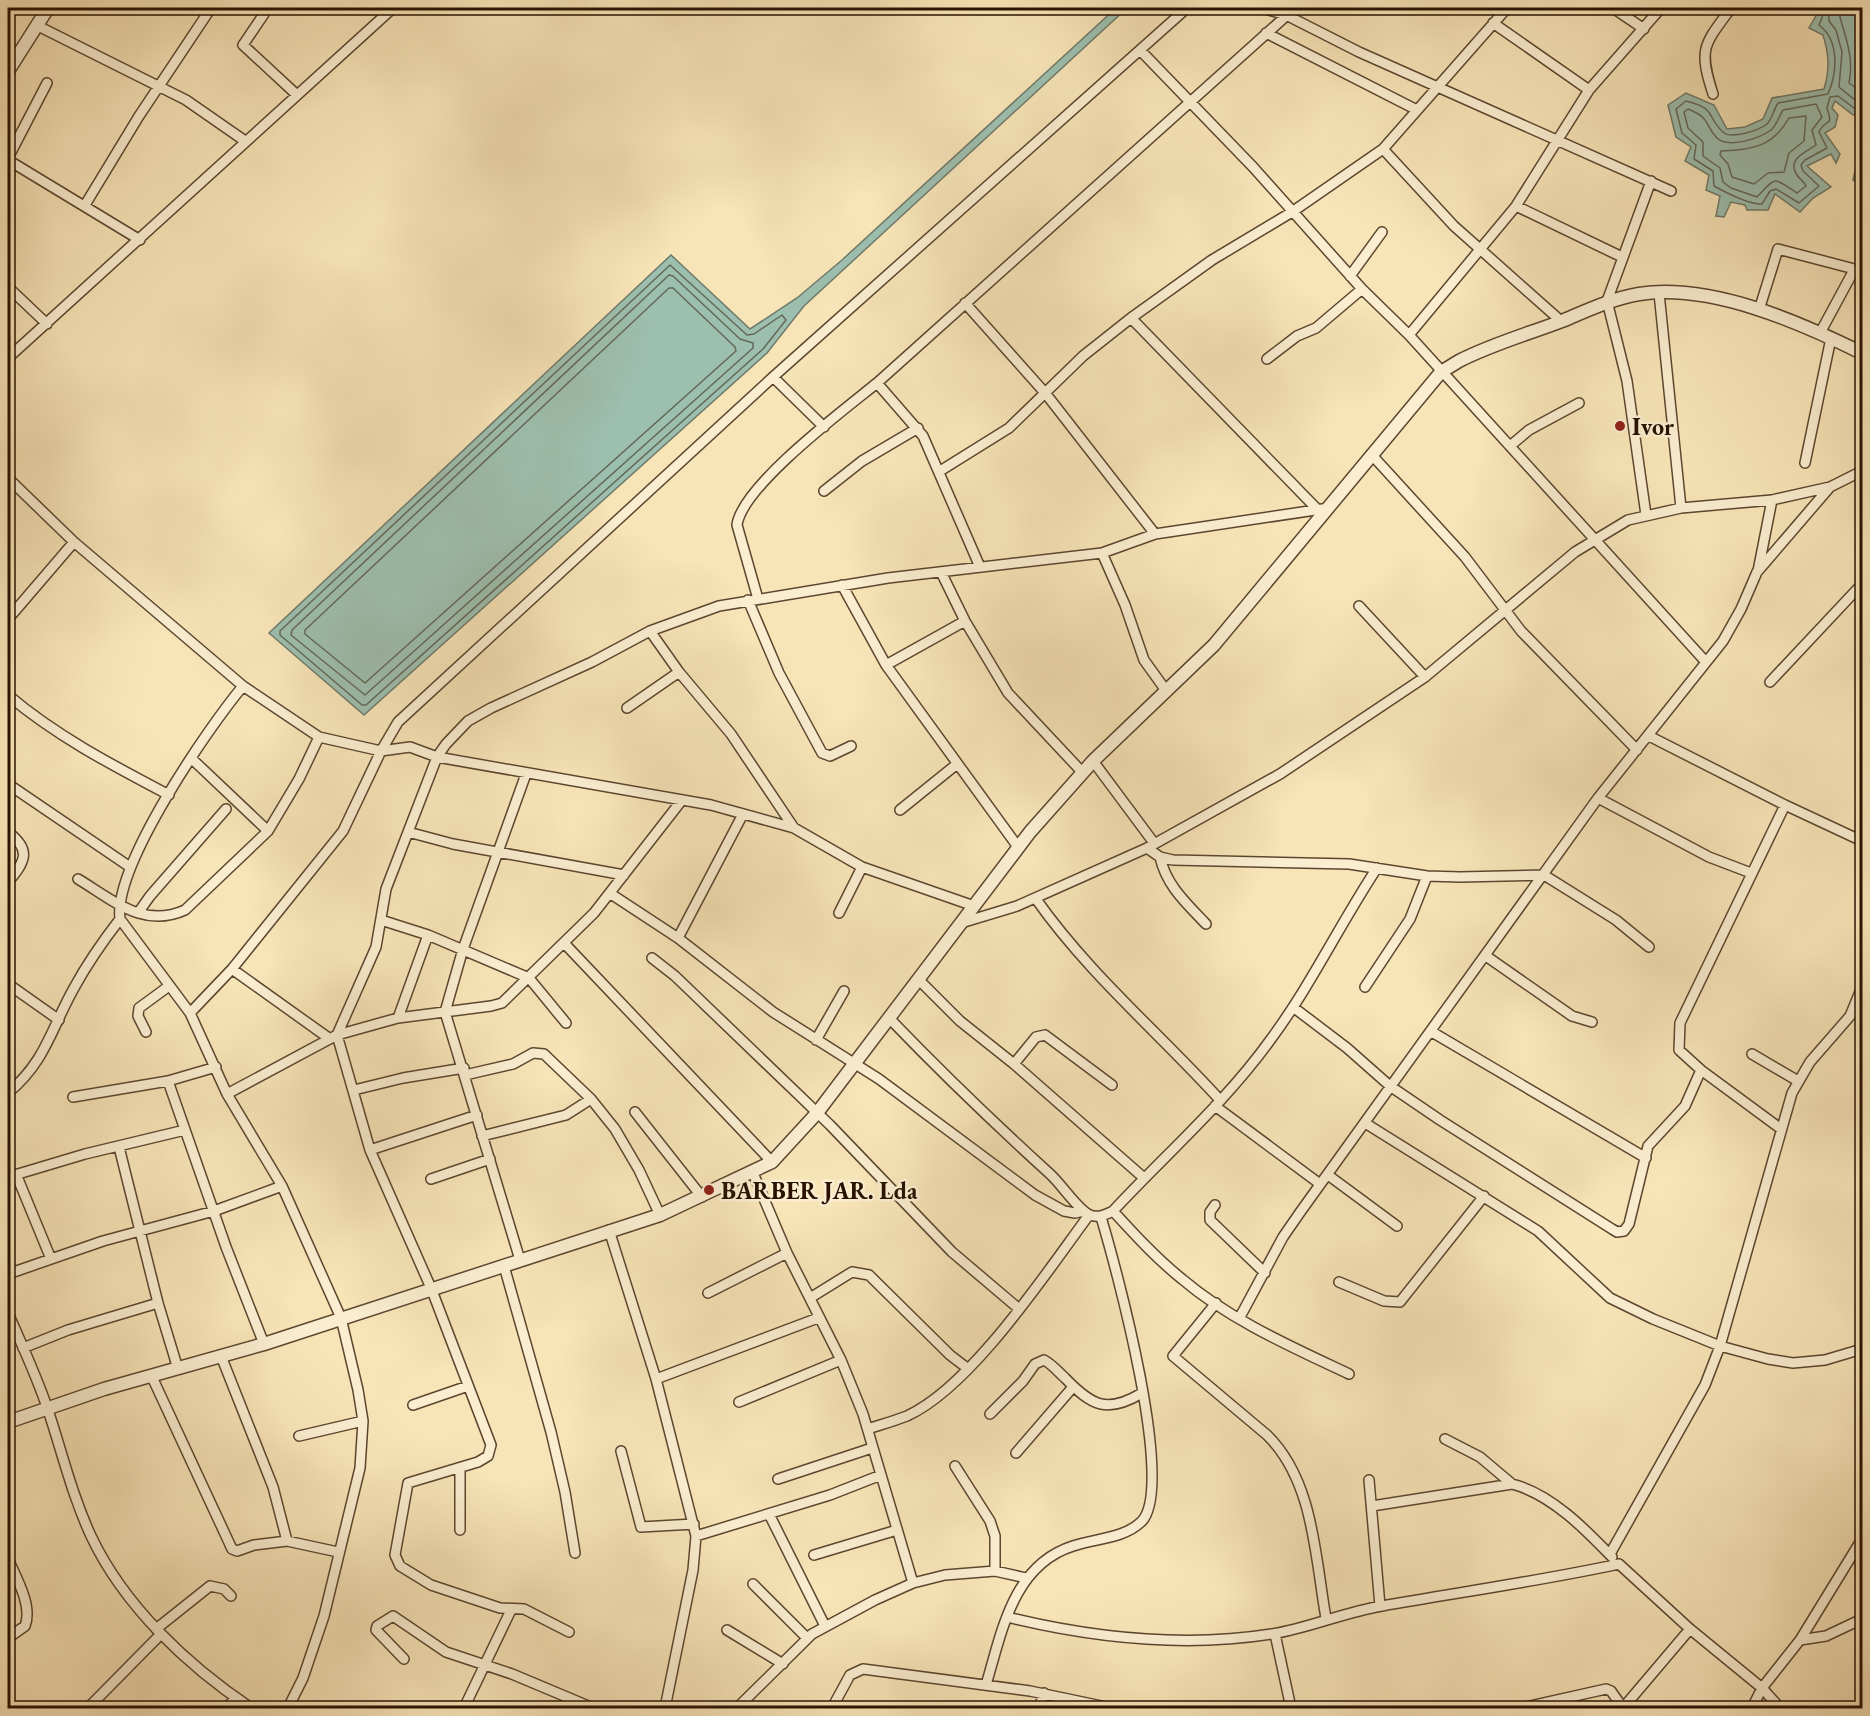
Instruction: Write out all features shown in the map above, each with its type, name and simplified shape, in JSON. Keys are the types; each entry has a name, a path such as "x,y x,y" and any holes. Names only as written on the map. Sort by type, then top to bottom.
{"street":[{"path":"8,71 48,8"},
{"path":"85,205 139,116 161,87 211,8"},
{"path":"190,1013 232,969 343,831 381,751 398,722 773,377 1187,8"},
{"path":"1262,8 1287,15 1359,52 1671,191"},
{"path":"758,599 740,542 739,513 770,476 1295,8"},
{"path":"940,471 1009,428 1083,356 1131,318 1212,260 1292,212 1383,149 1507,8"},
{"path":"1613,8 1644,29"},
{"path":"1409,335 1516,206 1589,90 1661,8"},
{"path":"1713,94 1704,62 1705,50 1708,39 1731,8"},
{"path":"10,351 47,324 389,9"},
{"path":"264,14 243,45 297,95"},
{"path":"1493,23 1589,90"},
{"path":"36,25 203,110 244,141"},
{"path":"1266,33 1417,110"},
{"path":"1140,50 1253,167 1362,289 1409,335 1596,538 1705,661"},
{"path":"47,83 8,159 140,240"},
{"path":"1383,149 1447,219 1561,321"},
{"path":"1646,515 1628,381 1608,302 1622,257 1651,181"},
{"path":"1516,206 1622,257"},
{"path":"1350,276 1382,232"},
{"path":"1759,309 1778,249 1858,270 1826,335 1805,463"},
{"path":"8,287 47,324"},
{"path":"1267,359 1298,336 1316,328 1362,289"},
{"path":"1659,293 1681,508"},
{"path":"8,1422 47,1408 264,1344 660,1215 753,1173 772,1162 817,1113 1018,847 1093,761 1214,645 1329,508 1371,453 1441,372 1472,354 1608,302 1659,293 1730,301 1759,309 1826,335 1863,353"},
{"path":"965,303 1046,394 1155,534"},
{"path":"1131,318 1316,508"},
{"path":"773,377 824,427"},
{"path":"877,383 918,428 940,471 980,567"},
{"path":"1510,446 1530,430 1580,403"},
{"path":"824,491 862,461 918,428"},
{"path":"1371,453 1465,557 1521,631 1569,683 1637,750"},
{"path":"961,923 1036,899 1151,845 1280,774 1425,677 1596,538 1628,520 1681,508 1772,500 1830,487 1863,471"},
{"path":"8,478 74,542 243,686 319,736 381,751 410,747 437,757 682,800 744,814 794,828 862,867 974,906"},
{"path":"1757,572 1830,487"},
{"path":"1240,1317 1282,1237 1598,798 1722,641 1741,609 1757,572 1772,500"},
{"path":"334,1037 376,947 386,890 437,757 468,721 491,708 592,662 650,631 696,613 748,600 842,585 1101,553 1155,534 1316,508 1329,508"},
{"path":"8,618 74,542"},
{"path":"1101,553 1125,605 1144,660 1167,692"},
{"path":"941,572 965,621 1008,693 1083,773"},
{"path":"1770,682 1863,584"},
{"path":"842,585 886,665 1018,847"},
{"path":"748,600 779,673 822,753 830,756 851,746"},
{"path":"1359,606 1425,677"},
{"path":"886,665 965,621"},
{"path":"650,631 679,672 731,734 794,828"},
{"path":"627,708 679,672"},
{"path":"243,686 225,708 169,795 130,867 119,903 120,919 190,1013 227,1094 282,1186 341,1318 358,1390 363,1421 360,1468 324,1616 303,1678 288,1708"},
{"path":"8,695 104,760 169,795"},
{"path":"78,879 138,913 155,918 168,917 185,910 268,831 299,779 319,736"},
{"path":"1649,736 1785,805 1863,841"},
{"path":"192,759 268,831"},
{"path":"1093,761 1160,857 1162,868 1176,893 1206,924"},
{"path":"900,810 957,764"},
{"path":"520,1260 445,1012 463,950 526,774"},
{"path":"8,784 130,867"},
{"path":"1598,798 1709,857 1751,873"},
{"path":"227,1094 334,1037 398,1018 502,1002 529,978 611,894 682,800"},
{"path":"1781,1129 1701,1070 1679,1050 1679,1029 1785,805"},
{"path":"138,913 150,896 226,809"},
{"path":"678,938 744,814"},
{"path":"8,832 22,846 24,856 20,868 8,882"},
{"path":"408,832 498,852 624,875"},
{"path":"1160,857 1173,860 1292,862 1377,868 1427,876 1544,875 1616,920 1649,947"},
{"path":"839,913 862,867"},
{"path":"611,894 678,938 773,1012 855,1063 1043,1201 1064,1211 1101,1217 1113,1211 1217,1103 1270,1041 1377,868"},
{"path":"1365,987 1410,919 1427,876"},
{"path":"1036,899 1057,928 1087,962 1173,1048 1217,1103 1320,1184"},
{"path":"8,1093 39,1059 94,955 120,919"},
{"path":"381,920 428,935 529,978 566,1023"},
{"path":"398,1018 428,935"},
{"path":"564,943 772,1162"},
{"path":"1486,956 1572,1016 1592,1022"},
{"path":"652,958 675,976 817,1113 952,1252 1018,1308"},
{"path":"232,969 334,1037 354,1090 370,1150 431,1288 490,1439 491,1452 478,1462 408,1483 395,1555 400,1566 430,1585 511,1610 524,1609 569,1632"},
{"path":"919,980 960,1021 1014,1064 1144,1178"},
{"path":"8,984 59,1020"},
{"path":"146,1032 138,1016 139,1008 169,986"},
{"path":"1610,1554 1705,1385 1720,1346 1792,1094 1810,1062 1837,1034 1850,1016 1863,987"},
{"path":"816,1040 844,991"},
{"path":"1293,1007 1347,1048 1390,1086 1617,1232 1627,1229 1629,1224 1648,1146 1691,1097 1701,1070"},
{"path":"889,1018 966,1098 1066,1189 1087,1213"},
{"path":"1431,1032 1646,1158"},
{"path":"1014,1064 1036,1037 1045,1035 1112,1085"},
{"path":"354,1090 403,1078 513,1064 540,1051 591,1099 615,1129 639,1170 660,1215"},
{"path":"1752,1054 1798,1082"},
{"path":"73,1097 168,1081 216,1067"},
{"path":"168,1081 264,1344"},
{"path":"483,1136 566,1115 591,1099"},
{"path":"635,1112 702,1197"},
{"path":"370,1150 477,1115"},
{"path":"1365,1123 1539,1231 1610,1298 1653,1319 1720,1346 1768,1359 1793,1362 1825,1360 1863,1349"},
{"path":"51,1259 12,1176 185,1130"},
{"path":"119,1147 158,1303 178,1369"},
{"path":"431,1179 490,1159"},
{"path":"753,1173 787,1253 841,1360 868,1429 913,1583"},
{"path":"1328,1175 1397,1226"},
{"path":"8,1274 140,1230 214,1211 282,1186"},
{"path":"1339,1282 1384,1301 1400,1302 1484,1196"},
{"path":"1215,1206 1210,1212 1210,1220 1265,1273"},
{"path":"1113,1211 1181,1278 1216,1303 1287,1346 1349,1374"},
{"path":"868,1429 908,1415 938,1395 967,1368 999,1335 1087,1213"},
{"path":"986,1685 1007,1617 1026,1578 1051,1554 1075,1545 1112,1537 1142,1521 1152,1499 1154,1472 1142,1393 1124,1298 1101,1217"},
{"path":"609,1230 657,1379 696,1536 693,1570 665,1708"},
{"path":"708,1293 787,1253"},
{"path":"504,1266 551,1432 565,1492 574,1553"},
{"path":"810,1298 852,1272 870,1275 950,1355 967,1368"},
{"path":"23,1347 96,1321 158,1303"},
{"path":"1216,1303 1173,1356 1273,1441 1294,1471 1310,1522 1326,1618"},
{"path":"8,1313 47,1408 70,1486 92,1537 116,1577 159,1632 236,1698 251,1708"},
{"path":"657,1379 818,1318"},
{"path":"221,1356 273,1487 287,1541"},
{"path":"739,1402 841,1360"},
{"path":"990,1414 1038,1361 1049,1362 1085,1397 1111,1407 1124,1404 1142,1393"},
{"path":"152,1377 232,1549 237,1551 261,1543 287,1541 338,1552"},
{"path":"413,1405 468,1386"},
{"path":"1016,1453 1073,1387"},
{"path":"299,1436 363,1421"},
{"path":"1445,1439 1479,1457 1512,1484 1523,1487 1575,1521 1690,1629 1762,1688 1780,1708"},
{"path":"778,1479 872,1448"},
{"path":"621,1451 640,1525 644,1527 694,1524"},
{"path":"955,1466 992,1528 995,1536 995,1571"},
{"path":"460,1469 460,1530"},
{"path":"696,1536 769,1514 881,1475"},
{"path":"1369,1480 1380,1606"},
{"path":"1372,1506 1512,1484"},
{"path":"769,1514 825,1626"},
{"path":"814,1556 897,1530"},
{"path":"1752,1708 1762,1688 1800,1640 1863,1539"},
{"path":"8,1559 22,1591 27,1614 24,1626 8,1638"},
{"path":"1007,1617 1065,1631 1119,1638 1232,1639 1275,1634 1326,1618 1380,1606 1619,1564"},
{"path":"737,1708 807,1638 825,1626 913,1583 945,1575 995,1571 1026,1578"},
{"path":"753,1584 807,1638"},
{"path":"88,1708 159,1632 210,1586 224,1589 231,1596"},
{"path":"464,1708 511,1610"},
{"path":"404,1659 376,1630 377,1626 393,1616 446,1652 486,1665 592,1708"},
{"path":"1800,1640 1826,1636 1863,1619"},
{"path":"1521,1708 1605,1689 1611,1691 1623,1708 1690,1629"},
{"path":"727,1630 783,1664"},
{"path":"1275,1634 1291,1708"},
{"path":"832,1708 850,1675 863,1669 1044,1693 1111,1708"},
{"path":"1039,1708 1044,1693"},
{"path":"226,1708 236,1698"}],"water":[{"path":"1116,8 1127,8 804,306 767,353 364,715 269,633 671,255 750,329 797,298 842,260"},
{"path":"1815,8 1862,8 1862,114 1853,115 1835,101 1832,108 1838,115 1835,127 1825,133 1840,154 1836,163 1831,154 1807,166 1831,187 1813,198 1800,212 1775,194 1768,210 1747,210 1745,205 1731,202 1724,217 1716,216 1720,196 1706,190 1709,175 1685,161 1691,147 1676,137 1668,105 1686,93 1714,105 1727,129 1745,127 1763,119 1772,98 1824,89 1828,68 1825,42 1823,35 1809,28 1817,14"},
{"path":"1862,156 1862,187 1853,180 1856,166"}],"place":[{"name":"Ivor","path":"1620,426"},
{"name":"BARBER JAR. Lda","path":"709,1190"}]}
